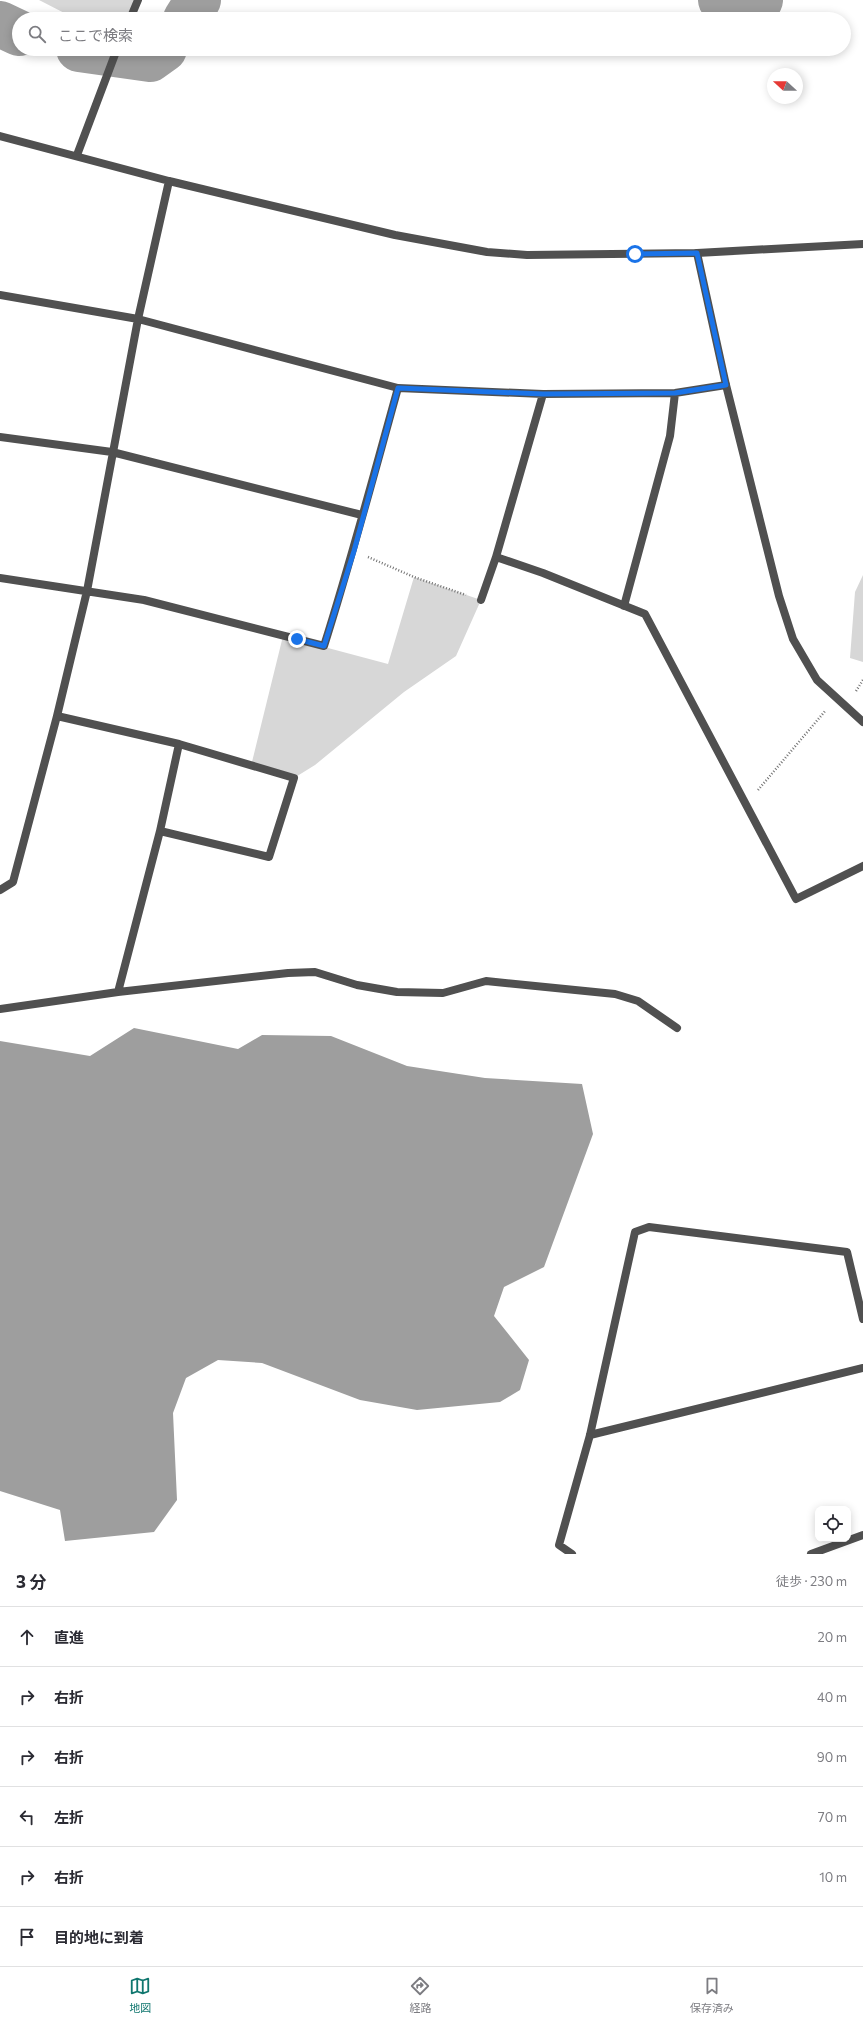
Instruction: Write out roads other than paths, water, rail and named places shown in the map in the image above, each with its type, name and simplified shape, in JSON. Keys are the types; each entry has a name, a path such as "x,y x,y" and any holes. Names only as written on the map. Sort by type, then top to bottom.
{"street":[{"path":"133,12 138,0"},
{"path":"77,155 114,56"},
{"path":"0,136 77,155 169,181 395,235 486,252 527,255 697,253 863,244"},
{"path":"0,890 13,882 57,716 87,591 138,319 169,181"},
{"path":"697,253 726,385 779,596 793,639 817,680 863,722"},
{"path":"0,296 138,319 398,388 543,394 675,393 726,385"},
{"path":"0,578 144,600 324,646 354,551 362,515 398,388"},
{"path":"624,606 670,436 675,393"},
{"path":"481,600 496,557 543,394"},
{"path":"0,437 112,452 362,515"},
{"path":"496,557 543,573 645,614 796,899 863,866"},
{"path":"57,716 179,744 294,778 269,857 160,831"},
{"path":"118,992 160,831 179,744"},
{"path":"0,1009 118,992 288,973 315,972 357,985 397,992 442,993 486,981 615,994 638,1002 677,1028"},
{"path":"572,1554 559,1545 590,1435 635,1232 649,1227 847,1252 863,1319"},
{"path":"590,1435 863,1368"},
{"path":"811,1554 863,1535"}],"waterway":[{"path":"190,12 198,0"},
{"path":"721,0 732,4 759,2 760,0"},
{"path":"0,24 12,30"},
{"path":"129,56 150,59 154,56"}]}
